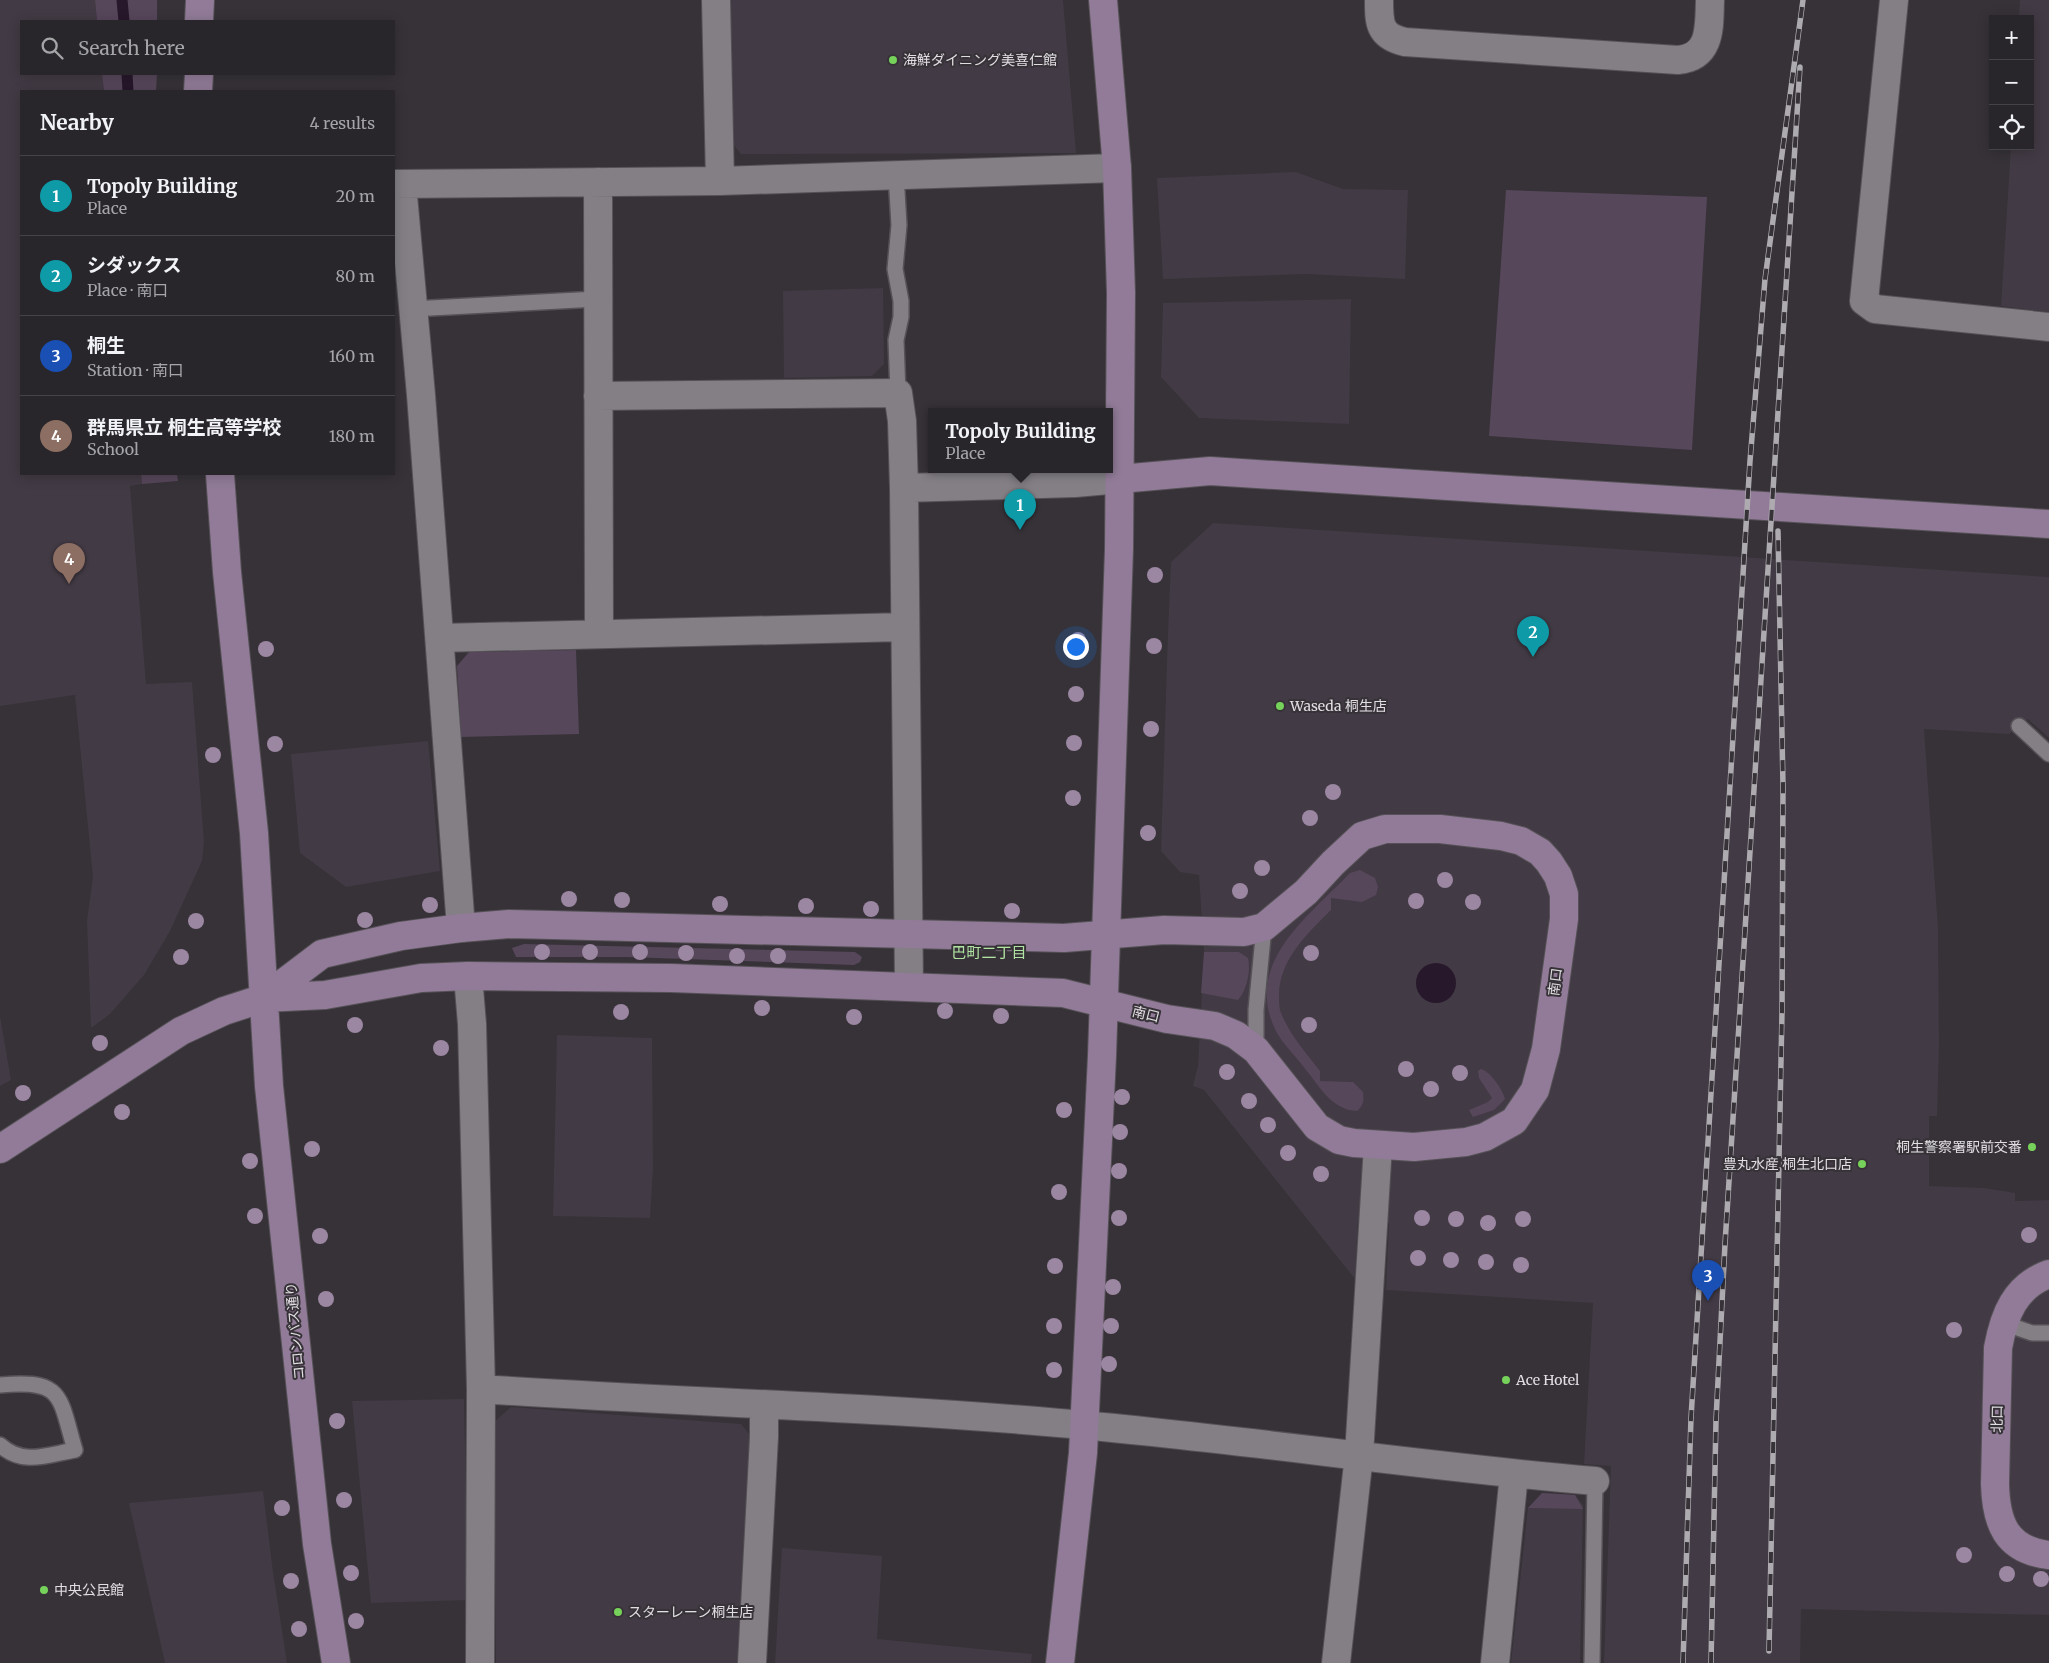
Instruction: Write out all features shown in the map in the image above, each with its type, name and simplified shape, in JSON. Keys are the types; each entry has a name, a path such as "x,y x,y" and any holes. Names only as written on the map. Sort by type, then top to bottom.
{"street":[{"path":"199,20 200,0"},
{"path":"716,0 720,180"},
{"path":"1060,1663 1084,1425 1104,1003 1120,479 1121,293 1117,168 1103,0"},
{"path":"1379,0 1380,24 1385,34 1393,39 1405,42 1678,60 1694,56 1704,45 1709,30 1710,0"},
{"path":"1894,0 1864,301 1875,309 2049,327"},
{"path":"198,75 198,90"},
{"path":"461,928 440,638 412,308 398,184 720,180 1117,168"},
{"path":"598,182 599,634"},
{"path":"598,396 898,393 902,421 904,488 909,986"},
{"path":"904,488 1075,483 1210,471 2049,524"},
{"name":"コロンバス通り","path":"220,475 227,572 254,833 269,1086 317,1544 336,1663"},
{"path":"440,638 905,627"},
{"name":"南口","path":"1385,829 1440,829 1501,836 1521,841 1540,852 1558,876 1564,894 1564,919 1546,1049 1535,1090 1524,1109 1514,1121 1500,1130 1466,1142 1431,1147 1378,1145 1339,1140 1317,1127 1256,1050 1236,1035 1215,1026 1167,1019 1046,991 661,978 468,976 421,978 324,995 264,998 322,954 401,936 461,928 518,924 1064,938 1164,930 1244,932 1264,927 1306,892 1362,836 1385,829"},
{"path":"468,976 472,1024 481,1389 480,1663"},
{"path":"0,1148 181,1031 224,1011 264,998"},
{"path":"1336,1663 1360,1455 1378,1145"},
{"name":"北口","path":"2049,1274 2037,1278 2020,1292 2003,1323 1998,1348 1995,1505 2004,1530 2016,1543 2034,1553 2049,1555"},
{"path":"481,1389 1084,1425 1514,1474 1596,1481"},
{"path":"752,1663 764,1405"},
{"path":"1495,1663 1514,1474"}],"lane":[{"path":"896,176 899,225 895,269 902,301 896,340 898,393"},
{"path":"412,308 597,299"},
{"path":"2019,726 2049,754"},
{"path":"1256,1050 1256,1010 1264,927"},
{"path":"2003,1323 2032,1333 2049,1333"},
{"path":"0,1385 29,1382 42,1385 53,1392 61,1402 75,1450 32,1459 19,1457 8,1452 0,1445"},
{"path":"1592,1663 1596,1481"}],"shaded area":[{"path":"0,0 95,0 97,20 20,20 20,75 102,75 104,90 20,90 20,475 141,475 142,484 130,486 146,684 192,682 204,842 202,861 170,931 144,975 110,1014 91,1028 87,921 93,877 75,695 0,706"},
{"path":"95,0 157,0 157,20 97,20"},
{"path":"729,0 1063,0 1076,153 741,154 732,143"},
{"path":"2020,0 2049,0 2049,312 2001,306 2011,150 2034,150 2034,15 2019,15"},
{"path":"102,75 157,75 156,90 104,90"},
{"path":"1296,172 1343,189 1408,190 1405,279 1307,274 1163,279 1157,178"},
{"path":"1506,190 1707,197 1692,450 1489,436"},
{"path":"883,288 884,364 872,376 784,378 783,291"},
{"path":"1351,299 1349,424 1199,418 1161,377 1163,303"},
{"path":"141,475 177,475 178,481 142,484"},
{"path":"1213,523 2049,577 2049,738 2028,719 2009,734 1924,729 1938,928 1939,1045 1937,1116 1929,1116 1929,1186 1984,1188 2015,1193 2015,1201 2049,1200 2049,1615 1801,1609 1800,1663 1604,1663 1611,1466 1584,1464 1593,1303 1386,1290 1389,1223 1358,1220 1355,1279 1204,1090 1193,1086 1198,1066 1204,952 1199,875 1180,872 1161,851 1168,632 1171,562"},
{"path":"576,650 579,734 461,737 457,666 469,652"},
{"path":"428,741 440,871 346,887 300,853 291,754"},
{"path":"1360,870 1375,878 1378,887 1376,895 1362,902 1331,898 1331,910 1296,948 1284,969 1279,994 1281,1013 1299,1044 1320,1071 1320,1081 1353,1082 1363,1092 1363,1102 1357,1111 1340,1107 1327,1096 1282,1041 1276,1031 1268,1006 1267,984 1274,962 1285,943 1300,924 1350,873"},
{"path":"524,944 855,952 862,957 860,962 854,965 626,957 516,957 512,948"},
{"path":"1204,952 1239,952 1248,958 1248,980 1238,1000 1201,993"},
{"path":"1440,963 1447,966 1453,972 1456,983 1455,991 1447,1000 1440,1003 1432,1003 1425,1000 1417,991 1416,979 1419,972 1428,964"},
{"path":"0,1016 11,1080 0,1086"},
{"path":"557,1035 652,1038 653,1169 650,1218 553,1216"},
{"path":"1481,1069 1485,1070 1496,1081 1505,1099 1494,1110 1473,1117 1469,1110 1488,1102 1492,1098 1479,1078 1478,1071"},
{"path":"464,1399 468,1600 371,1603 352,1401"},
{"path":"511,1407 741,1424 754,1440 741,1663 496,1663 494,1422"},
{"path":"263,1491 287,1663 165,1663 129,1503"},
{"path":"1542,1493 1575,1495 1583,1505 1580,1663 1511,1663 1528,1508"},
{"path":"1542,1493 1575,1495 1583,1509 1528,1508"},
{"path":"782,1548 882,1556 877,1639 1032,1654 1031,1663 775,1663"}],"waterway":[{"path":"122,0 124,20"},
{"path":"127,75 128,90"}],"railway":[{"path":"1683,1663 1691,1418 1750,461 1765,279 1803,0"},
{"path":"1711,1663 1716,1420 1725,1244 1800,67"},
{"path":"1769,1651 1782,1012 1783,786 1778,531"}],"place":[{"name":"海鮮ダイニング美喜仁館","path":"893,60"},
{"name":"Topoly Building","path":"1020,530"},
{"name":"群馬県立 桐生高等学校","path":"69,584"},
{"name":"シダックス","path":"1533,657"},
{"name":"Waseda 桐生店","path":"1280,706"},
{"name":"桐生警察署駅前交番","path":"2032,1147"},
{"name":"豊丸水産 桐生北口店","path":"1862,1164"},
{"name":"桐生","path":"1708,1301"},
{"name":"Ace Hotel","path":"1506,1380"},
{"name":"中央公民館","path":"44,1590"},
{"name":"スターレーン桐生店","path":"618,1612"}],"district":[{"name":"巴町二丁目","path":"989,953"}]}
